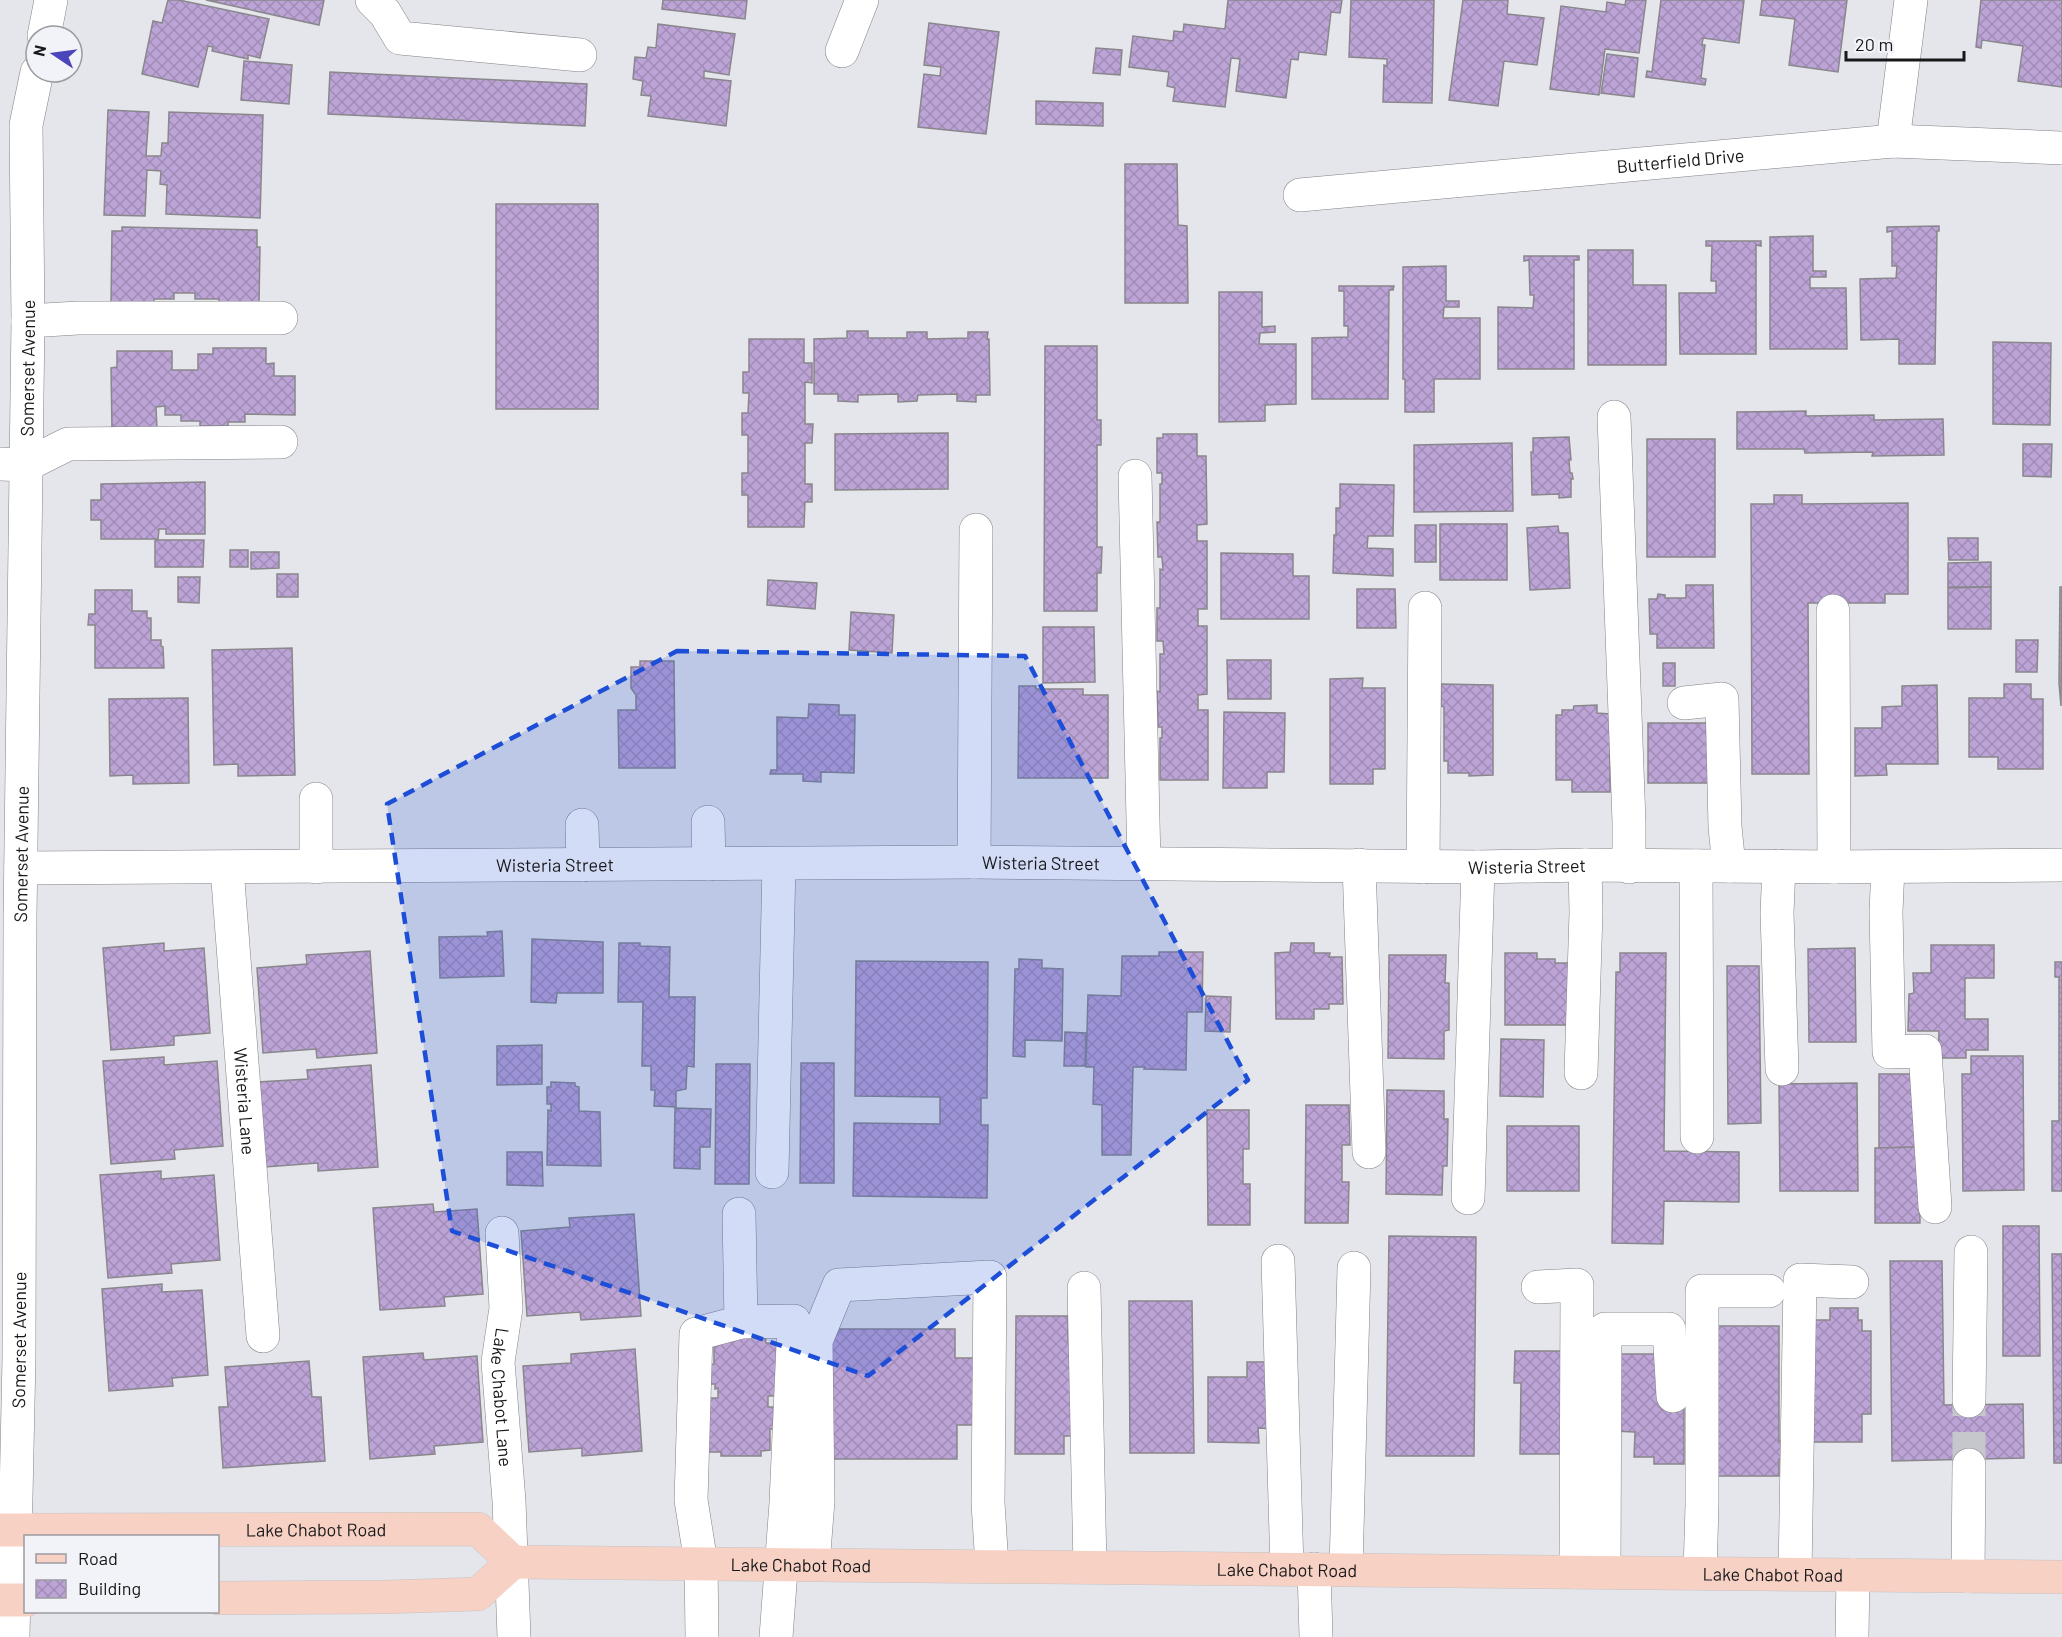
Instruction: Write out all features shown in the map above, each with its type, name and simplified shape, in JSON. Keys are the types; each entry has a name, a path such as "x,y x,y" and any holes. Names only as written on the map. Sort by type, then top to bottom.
{"main road":[{"name":"Lake Chabot Road","path":"7,1530 478,1529 513,1562 2062,1577"},
{"path":"219,1598 385,1597 478,1593 513,1562"}],"street":[{"path":"46,24 51,0"},
{"path":"372,0 385,13 400,38 580,55"},
{"path":"842,51 862,0"},
{"path":"1893,141 1911,0"},
{"name":"Somerset Avenue","path":"13,1637 13,1600 7,1530 20,1357 10,1033 21,868 11,823 13,465 28,321 13,123 31,84"},
{"name":"Butterfield Drive","path":"1300,195 1893,141 2062,148"},
{"path":"28,321 78,318 281,318"},
{"path":"1614,417 1629,867"},
{"path":"13,465 68,444 282,442"},
{"path":"1135,476 1144,863"},
{"path":"974,862 976,530"},
{"path":"1423,867 1425,608"},
{"path":"1833,611 1834,867"},
{"path":"1684,703 1722,699 1725,827 1729,866"},
{"path":"316,799 316,867"},
{"path":"708,822 709,864"},
{"path":"582,825 583,865"},
{"name":"Wisteria Street","path":"21,868 974,862 1423,867 2062,865"},
{"path":"772,1172 779,864"},
{"path":"1581,1073 1586,912 1585,865"},
{"path":"1359,866 1369,1152"},
{"path":"1696,866 1697,1137"},
{"path":"1779,866 1777,913 1782,1069"},
{"path":"1468,1198 1478,867"},
{"path":"1888,867 1886,912 1889,1052 1924,1051 1935,1207"},
{"name":"Wisteria Lane","path":"227,868 263,1336"},
{"path":"739,1214 741,1322"},
{"name":"Lake Chabot Lane","path":"502,1233 506,1308 498,1362 513,1562 514,1637"},
{"path":"1969,1401 1971,1252"},
{"path":"1278,1261 1316,1569 1316,1637"},
{"path":"1316,1569 1354,1268"},
{"path":"776,1637 818,1501 816,1341 839,1285 990,1277 988,1503 992,1566"},
{"path":"1795,1574 1800,1280 1852,1282"},
{"path":"1538,1287 1577,1284 1590,1572"},
{"path":"1084,1288 1090,1567"},
{"path":"1700,1573 1702,1291 1769,1291"},
{"path":"702,1637 701,1563 691,1500 696,1334 741,1322 794,1321 797,1564"},
{"path":"1590,1572 1605,1329 1669,1329 1673,1396"},
{"path":"1968,1465 1968,1576"},
{"path":"1852,1637 1853,1575"}],"highlighted area":[{"path":"677,651 1025,656 1248,1080 868,1376 452,1231 387,804"}],"building":[{"path":"168,0 179,0 269,19 260,58 248,55 248,59 212,51 213,47 208,46 198,87 142,74 153,21 162,23"},
{"path":"206,0 324,0 319,25"},
{"path":"663,0 747,0 745,19 662,9"},
{"path":"1228,0 1342,0 1340,13 1331,12 1326,55 1299,52 1298,60 1291,59 1286,98 1236,91 1240,59 1231,58 1225,107 1173,101 1175,88 1167,86 1169,72 1129,67 1133,36 1173,41 1174,31 1183,32 1184,24 1225,29"},
{"path":"1351,0 1434,0 1432,103 1383,102 1384,65 1387,66 1387,59 1349,57"},
{"path":"1463,0 1508,0 1507,14 1544,18 1537,65 1504,61 1498,106 1449,100"},
{"path":"1626,0 1646,0 1639,53 1605,49 1599,95 1550,89 1561,6 1606,12 1607,2 1625,5"},
{"path":"1661,0 1744,0 1739,43 1703,38 1702,45 1705,45 1701,78 1706,79 1705,85 1646,77 1647,71 1652,72"},
{"path":"1762,0 1847,0 1838,72 1789,65 1795,19 1760,15"},
{"path":"1981,0 2062,0 2062,87 2018,81 2023,46 1982,40 1981,48 1976,47"},
{"path":"929,23 999,32 986,134 918,127 924,74 940,76 941,67 924,65"},
{"path":"658,24 735,34 729,75 704,71 704,78 731,81 726,126 648,116 651,96 641,95 643,81 633,79 635,57 646,58 648,47 656,48"},
{"path":"1096,48 1122,50 1120,75 1093,73"},
{"path":"1607,54 1638,58 1634,97 1601,93"},
{"path":"244,61 292,65 289,104 241,100"},
{"path":"330,72 587,84 585,126 328,114"},
{"path":"1036,101 1103,103 1103,126 1036,124"},
{"path":"108,110 149,112 146,156 161,156 162,143 168,143 169,112 263,115 260,218 166,214 167,185 160,184 161,171 147,170 145,216 104,215"},
{"path":"1125,164 1177,164 1178,225 1187,226 1188,303 1125,303"},
{"path":"496,204 598,204 598,409 496,409"},
{"path":"1939,226 1939,231 1937,231 1935,364 1899,364 1899,339 1861,340 1860,279 1896,278 1897,266 1892,266 1892,231 1887,232 1887,227"},
{"path":"122,227 257,230 257,247 260,247 259,303 219,303 219,299 195,299 195,293 174,293 174,299 154,299 154,304 111,304 112,231 122,231"},
{"path":"1813,236 1813,271 1826,271 1826,277 1810,277 1810,288 1846,288 1847,349 1770,349 1770,237"},
{"path":"1706,241 1761,241 1761,246 1756,245 1756,354 1680,354 1679,293 1716,293 1716,281 1711,281 1712,246 1706,246"},
{"path":"1588,250 1633,250 1633,285 1666,285 1666,365 1588,365"},
{"path":"1524,256 1579,256 1579,260 1574,260 1574,369 1498,369 1498,307 1533,308 1534,295 1530,295 1529,260 1524,261"},
{"path":"1446,266 1446,301 1459,301 1459,307 1444,307 1443,318 1480,318 1480,379 1434,379 1434,412 1405,412 1403,267"},
{"path":"1339,286 1394,286 1393,290 1389,290 1388,399 1312,399 1312,338 1348,337 1348,326 1344,326 1344,291 1339,291"},
{"path":"1219,292 1262,292 1262,327 1275,326 1275,332 1260,333 1259,344 1296,344 1296,404 1265,405 1265,421 1219,422"},
{"path":"847,331 868,331 868,338 907,338 907,332 927,332 927,339 968,338 968,332 988,332 990,395 976,395 976,402 957,401 957,394 918,395 917,401 898,402 898,394 858,395 858,402 838,401 838,394 814,394 814,339 847,338"},
{"path":"749,339 804,339 804,363 812,363 812,383 805,382 805,424 813,424 812,443 805,443 805,484 812,484 812,502 805,502 804,527 748,527 748,495 742,495 742,473 748,473 748,435 742,435 742,413 748,413 749,393 743,393 743,372 749,372"},
{"path":"1993,342 2051,343 2050,425 1993,424"},
{"path":"1045,346 1097,346 1097,420 1101,420 1101,445 1097,445 1097,547 1102,547 1101,573 1097,573 1097,611 1044,611"},
{"path":"213,348 266,348 266,364 274,363 274,376 295,376 295,415 245,414 245,422 228,422 228,426 200,426 200,421 181,421 181,415 165,415 165,406 156,407 157,429 112,430 111,368 117,367 117,351 172,351 172,370 198,370 198,354 213,354"},
{"path":"1806,411 1806,416 1874,415 1874,420 1943,419 1944,455 1872,456 1873,452 1805,453 1804,449 1737,449 1737,412"},
{"path":"948,433 948,489 835,490 835,434"},
{"path":"1163,434 1197,434 1197,456 1206,456 1207,524 1197,525 1197,541 1207,541 1207,609 1198,609 1198,626 1207,626 1207,694 1198,695 1198,710 1208,710 1208,780 1160,780 1162,727 1158,727 1157,691 1160,692 1160,654 1164,654 1163,641 1157,641 1160,569 1163,570 1162,557 1158,557 1157,522 1160,522 1162,473 1157,473 1157,438 1163,438"},
{"path":"1569,437 1570,473 1573,479 1571,479 1571,497 1559,498 1559,494 1532,495 1533,438"},
{"path":"1647,439 1715,439 1715,557 1647,557"},
{"path":"1512,443 1513,511 1414,512 1414,445"},
{"path":"2023,444 2052,444 2051,477 2023,476"},
{"path":"205,482 205,534 166,534 166,529 159,529 158,539 101,539 101,520 91,520 91,500 101,500 101,484"},
{"path":"1340,484 1394,485 1393,536 1368,536 1367,548 1393,549 1393,576 1333,573 1336,508 1340,508"},
{"path":"1774,495 1802,495 1802,504 1908,503 1908,594 1885,594 1885,603 1808,603 1809,774 1752,774 1751,504 1774,504"},
{"path":"1440,524 1507,524 1507,580 1440,580"},
{"path":"1415,525 1436,525 1436,562 1415,562"},
{"path":"1558,526 1559,533 1568,533 1570,588 1530,590 1527,528"},
{"path":"1948,538 1978,538 1978,560 1949,560"},
{"path":"155,540 204,540 203,567 155,567"},
{"path":"230,550 248,550 248,567 230,567"},
{"path":"251,552 279,552 279,568 251,569"},
{"path":"1221,553 1293,554 1293,576 1309,576 1309,619 1221,619"},
{"path":"1991,562 1991,587 1948,587 1948,563"},
{"path":"277,574 298,574 298,597 277,597"},
{"path":"178,577 200,577 199,603 178,602"},
{"path":"768,580 817,583 815,609 767,605"},
{"path":"1686,585 1713,585 1714,648 1657,648 1657,634 1650,634 1649,599 1657,599 1658,594 1665,595 1665,598 1686,598"},
{"path":"1991,587 1991,629 1948,629 1948,588"},
{"path":"2060,587 2062,587 2061,706 2059,683"},
{"path":"1357,589 1395,589 1396,628 1357,628"},
{"path":"95,590 132,590 132,611 147,611 147,618 151,618 151,640 161,640 164,668 95,668 95,625 88,625 89,614 95,614"},
{"path":"851,612 894,615 892,653 849,650"},
{"path":"1043,627 1094,627 1095,682 1043,683"},
{"path":"2016,640 2038,640 2037,672 2016,672"},
{"path":"292,648 295,775 238,776 238,764 214,765 212,650"},
{"path":"1227,660 1271,660 1271,699 1228,699"},
{"path":"640,661 674,661 675,768 619,768 618,710 636,710 636,695 631,688 631,667 640,667"},
{"path":"1663,663 1675,663 1675,686 1663,686"},
{"path":"1363,678 1362,688 1385,688 1385,769 1373,769 1373,784 1330,784 1330,679"},
{"path":"1441,684 1493,685 1493,775 1469,776 1469,773 1448,773 1448,761 1444,761 1444,707 1441,706"},
{"path":"2004,684 2031,684 2031,699 2043,699 2043,769 1998,769 1998,757 1969,757 1969,698 2004,698"},
{"path":"1937,685 1938,764 1886,764 1887,775 1855,776 1855,728 1882,728 1882,707 1902,706 1902,686"},
{"path":"1019,686 1036,686 1036,689 1083,689 1083,695 1108,695 1108,778 1018,778"},
{"path":"188,698 189,783 133,784 133,775 110,776 109,699"},
{"path":"809,704 839,705 839,715 855,715 854,773 821,772 821,782 803,781 803,774 770,774 771,770 777,770 777,717 808,718"},
{"path":"1597,705 1597,713 1610,714 1610,792 1572,792 1572,780 1556,780 1556,715 1562,715 1562,710 1573,710 1574,706"},
{"path":"1224,712 1285,713 1284,772 1267,772 1267,788 1223,788"},
{"path":"1648,723 1715,723 1715,783 1648,783"},
{"path":"502,931 504,976 440,978 439,937 488,936 487,932"},
{"path":"532,939 603,942 603,993 557,993 556,1003 531,1002"},
{"path":"164,943 164,951 204,948 210,1033 174,1036 174,1045 111,1050 103,948"},
{"path":"619,943 670,947 669,997 695,997 694,1067 687,1066 686,1089 676,1091 676,1107 654,1106 655,1090 651,1090 651,1066 642,1066 643,1002 618,1002"},
{"path":"1291,943 1314,943 1314,953 1330,953 1329,957 1342,957 1343,1004 1329,1004 1329,1009 1314,1009 1314,1019 1276,1019 1275,953 1290,952"},
{"path":"1931,945 1994,945 1994,978 1965,978 1965,1019 1988,1019 1988,1050 1966,1050 1966,1058 1938,1058 1939,1031 1908,1031 1909,994 1914,993 1913,973 1931,973"},
{"path":"1855,948 1856,1042 1809,1042 1808,949"},
{"path":"370,951 377,1053 317,1058 316,1049 263,1053 257,968 307,964 306,955"},
{"path":"1159,952 1203,952 1202,1012 1187,1012 1186,1070 1133,1067 1131,1155 1102,1155 1102,1105 1093,1104 1094,1067 1086,1067 1088,995 1121,996 1122,956 1159,956"},
{"path":"1505,953 1537,953 1537,959 1555,959 1555,963 1574,963 1574,1025 1505,1025"},
{"path":"1620,953 1666,953 1664,1151 1739,1152 1739,1202 1664,1201 1663,1244 1612,1243 1616,972 1620,972"},
{"path":"1389,955 1446,955 1445,983 1449,983 1449,1030 1444,1031 1444,1059 1388,1058"},
{"path":"1019,959 1042,960 1042,968 1063,969 1062,1041 1025,1040 1025,1057 1013,1056 1015,969 1019,969"},
{"path":"856,961 988,962 987,1098 981,1098 981,1125 988,1125 987,1198 853,1196 854,1123 940,1124 940,1097 855,1096"},
{"path":"2055,962 2062,962 2062,1191 2052,1191 2052,1121 2059,1121 2059,977 2055,977"},
{"path":"1727,966 1759,966 1761,1123 1728,1124"},
{"path":"1206,996 1231,997 1230,1032 1205,1031"},
{"path":"1065,1032 1086,1033 1085,1066 1064,1066"},
{"path":"1501,1039 1544,1040 1543,1097 1500,1096"},
{"path":"542,1045 542,1084 497,1085 497,1046"},
{"path":"1971,1056 2023,1056 2024,1190 1963,1191 1962,1074 1971,1074"},
{"path":"164,1057 164,1065 217,1061 223,1146 174,1150 175,1159 111,1164 103,1061"},
{"path":"801,1063 834,1063 834,1183 800,1183"},
{"path":"716,1064 750,1064 749,1184 715,1184"},
{"path":"371,1065 378,1167 318,1171 318,1163 265,1167 258,1082 308,1079 307,1070"},
{"path":"1879,1074 1919,1074 1919,1147 1879,1148"},
{"path":"551,1082 575,1083 575,1086 579,1087 579,1111 600,1112 601,1166 547,1165 548,1110 551,1111 551,1104 547,1104 547,1087 551,1087"},
{"path":"1857,1083 1858,1191 1780,1191 1779,1084"},
{"path":"1387,1090 1444,1091 1444,1119 1448,1119 1447,1166 1443,1166 1442,1195 1386,1194"},
{"path":"1306,1105 1349,1105 1350,1145 1342,1145 1342,1182 1349,1182 1348,1223 1305,1223"},
{"path":"675,1108 711,1109 710,1147 700,1147 700,1169 674,1168"},
{"path":"1207,1110 1249,1110 1249,1149 1243,1149 1243,1184 1250,1184 1250,1225 1208,1225"},
{"path":"1507,1126 1579,1126 1579,1191 1507,1191"},
{"path":"1919,1147 1920,1223 1875,1223 1875,1148"},
{"path":"507,1152 542,1152 543,1186 507,1185"},
{"path":"161,1171 161,1179 214,1175 220,1260 171,1264 172,1273 108,1278 100,1175"},
{"path":"433,1204 434,1212 477,1209 483,1294 444,1297 445,1306 380,1310 373,1208"},
{"path":"634,1214 641,1316 581,1320 580,1312 527,1316 521,1231 570,1227 569,1218"},
{"path":"2003,1226 2039,1226 2040,1356 2003,1356"},
{"path":"1389,1236 1476,1237 1474,1456 1386,1456"},
{"path":"2052,1254 2062,1254 2062,1463 2054,1463"},
{"path":"1890,1261 1942,1261 1944,1405 2023,1404 2024,1458 1892,1461"},
{"path":"162,1284 162,1292 202,1290 208,1375 172,1378 173,1386 109,1391 102,1289"},
{"path":"1129,1301 1192,1301 1194,1453 1130,1453"},
{"path":"1830,1308 1858,1308 1858,1320 1862,1320 1862,1331 1871,1331 1871,1414 1862,1414 1862,1442 1809,1442 1810,1320 1830,1320"},
{"path":"1016,1316 1068,1316 1068,1342 1074,1342 1074,1436 1064,1436 1064,1454 1015,1454"},
{"path":"1715,1326 1779,1326 1779,1441 1784,1440 1784,1458 1779,1459 1779,1476 1715,1476"},
{"path":"832,1329 955,1329 955,1358 983,1358 983,1425 957,1425 957,1459 832,1459"},
{"path":"765,1335 766,1343 783,1343 784,1396 768,1396 768,1407 775,1407 774,1429 770,1429 770,1450 761,1451 761,1456 721,1456 721,1452 701,1452 702,1398 718,1398 718,1388 715,1389 715,1384 710,1384 710,1365 714,1364 714,1339"},
{"path":"635,1349 642,1451 582,1456 582,1448 529,1452 523,1366 571,1363 571,1354"},
{"path":"1515,1351 1567,1351 1566,1454 1520,1454 1521,1383 1514,1383"},
{"path":"423,1353 424,1360 477,1356 483,1442 434,1446 435,1454 370,1459 363,1357"},
{"path":"1613,1354 1664,1354 1684,1407 1684,1464 1654,1464 1654,1457 1634,1457 1635,1432 1613,1431"},
{"path":"309,1361 312,1397 321,1397 325,1461 223,1468 219,1407 228,1407 225,1367"},
{"path":"1247,1362 1276,1362 1276,1429 1258,1428 1259,1443 1208,1442 1208,1377 1247,1377"}],"tunnel":[{"path":"1969,1401 1969,1465"}]}
